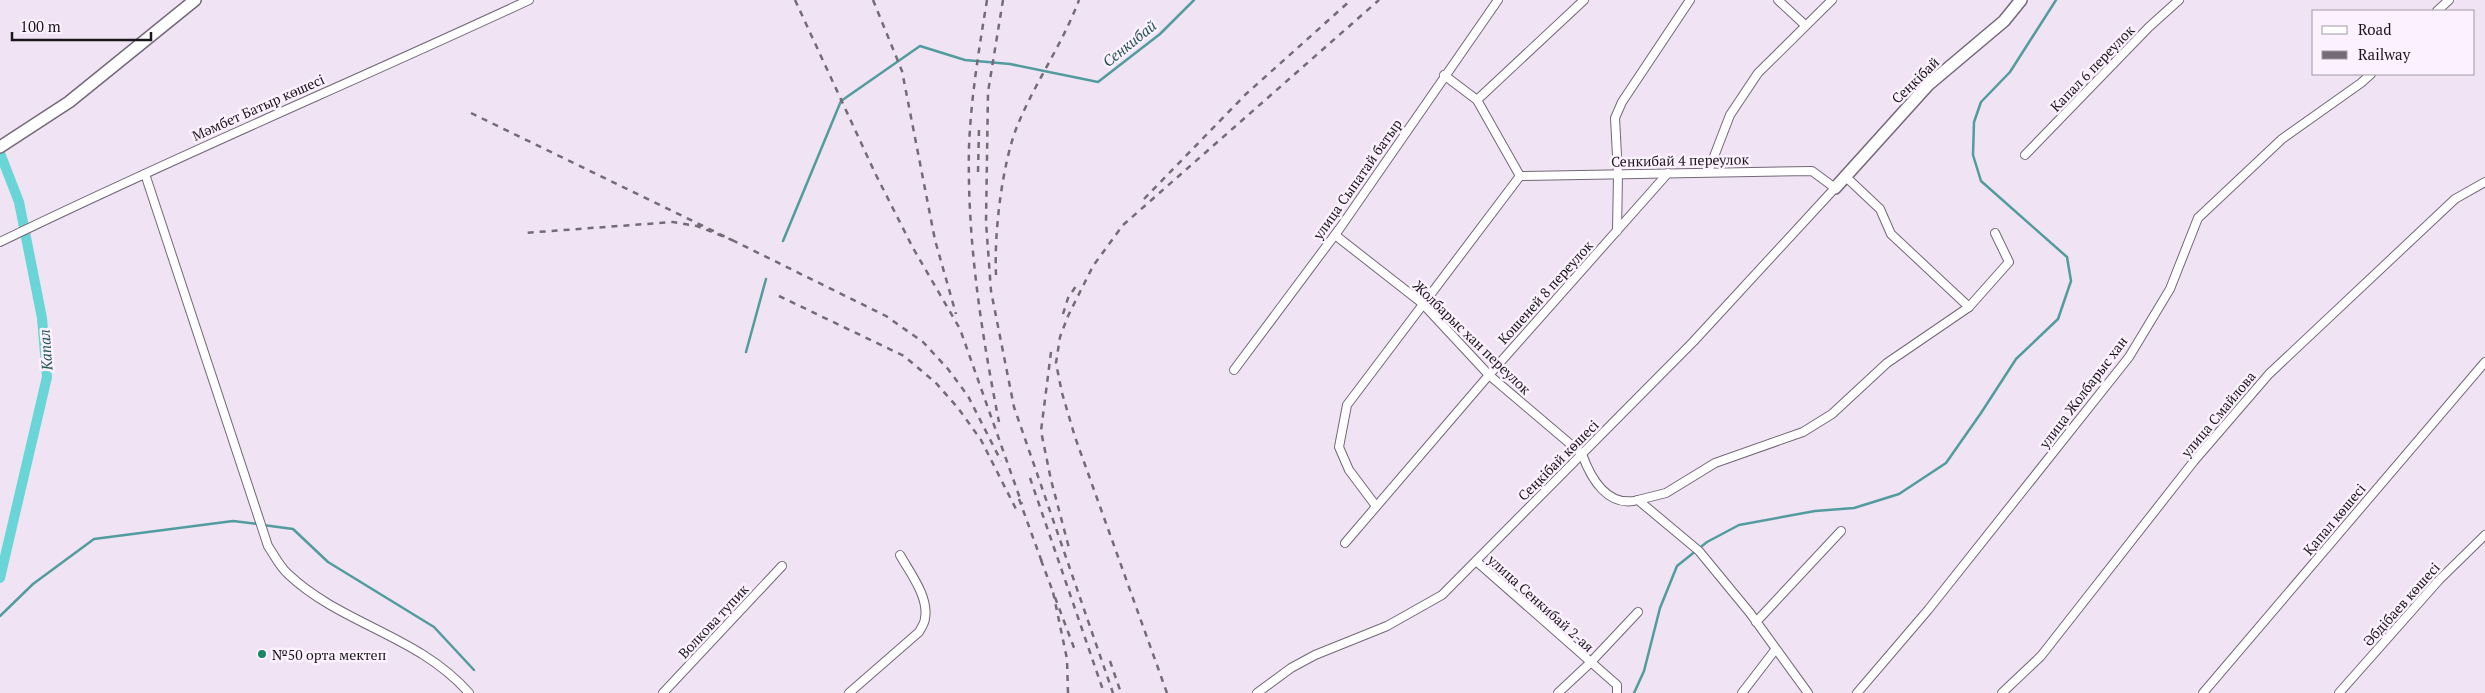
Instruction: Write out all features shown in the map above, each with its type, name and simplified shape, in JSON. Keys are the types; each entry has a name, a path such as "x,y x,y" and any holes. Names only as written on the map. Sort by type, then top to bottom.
{"street":[{"path":"0,147 69,102 196,0"},
{"name":"Мәмбет Батыр көшесі","path":"0,242 121,183 145,174 529,0"},
{"name":"улица Сыпатай батыр","path":"1234,370 1335,235 1444,74 1498,0"},
{"path":"1477,100 1584,0"},
{"path":"1617,231 1618,174 1615,118 1622,102 1690,0"},
{"path":"1778,0 1805,25"},
{"path":"1708,172 1730,115 1758,73 1832,0"},
{"name":"Сеңкібай","path":"1835,188 1928,85 2004,21 2022,0"},
{"name":"Капал 6 переулок","path":"2025,155 2149,27 2179,0"},
{"path":"2438,10 2449,0"},
{"path":"1376,506 1349,470 1340,447 1347,405 1422,303 1520,176 1477,100 1444,74"},
{"name":"улица Жолбарыс хан","path":"1857,693 1928,610 2129,357 2170,289 2198,218 2282,139 2370,75"},
{"name":"Сенкибай 4 переулок","path":"1520,176 1812,171 1835,188"},
{"name":"Кошеней 8 переулок","path":"1345,543 1489,375 1668,173"},
{"path":"145,174 268,546 286,573 310,593 337,609 421,651 456,678 469,693"},
{"path":"1845,176 1880,209 1891,234 1969,307"},
{"name":"улица Смайлова","path":"2002,693 2041,656 2194,461 2269,374 2455,199 2485,182"},
{"name":"Сеңкібай көшесі","path":"1257,693 1291,668 1315,655 1387,626 1442,595 1693,342 1835,188"},
{"path":"1638,500 1666,493 1715,463 1803,432 1832,414 1887,363 1969,307 2009,262 1995,233"},
{"name":"Жолбарыс хан переулок","path":"1335,235 1422,303 1489,375 1582,454 1588,473 1604,491 1616,500 1628,503 1638,500"},
{"name":"Қапал көшесі","path":"2203,693 2485,362"},
{"path":"1638,500 1699,550 1756,622 1808,693"},
{"path":"1756,622 1842,531"},
{"name":"Әбдібаев көшесі","path":"2338,693 2439,580 2485,535"},
{"path":"849,693 919,632 925,619 925,608 918,586 900,555"},
{"name":"улица Сенкибай 2-ая","path":"1476,561 1590,663 1617,684 1617,693"},
{"name":"Волкова тупик","path":"663,693 782,566"},
{"name":"улица Сенкибай 2-ая","path":"1558,693 1590,663 1638,612"},
{"path":"1742,693 1775,650"}],"waterway":[{"name":"Сенкибай","path":"783,241 841,101 920,46 965,60 1010,64 1098,82 1160,34 1194,0"},
{"path":"1634,693 1644,671 1660,608 1677,566 1707,542 1739,525 1815,511 1854,508 1899,494 1946,463 2016,359 2058,319 2071,281 2067,257 1981,181 1973,155 1974,122 1981,102 2010,72 2056,0"},
{"name":"Капал","path":"0,153 19,202 42,318 47,377 0,578"},
{"path":"746,352 766,279"},
{"path":"0,616 33,584 94,539 233,521 258,524"},
{"path":"263,525 293,529 328,562 434,627 474,670"}],"railway":[{"path":"795,0 875,173 913,248 960,329 1022,504"},
{"path":"873,0 902,71 935,240 956,314"},
{"path":"987,0 972,110 969,182 976,285 986,354 999,422"},
{"path":"1003,0 988,92 986,222 991,291 1014,407 1113,693"},
{"path":"996,275 996,239 1000,198 1012,140 1025,108 1073,16 1079,0"},
{"path":"1144,199 1246,94 1351,0"},
{"path":"1167,693 1075,437 1062,393 1056,363 1060,337 1068,316 1093,266 1123,225 1379,0"},
{"path":"471,113 732,240 697,226 673,222 524,233"},
{"path":"978,172 979,129"},
{"path":"732,240 886,316 923,342 948,369 968,396 1001,461"},
{"path":"1063,314 1068,298 1078,283"},
{"path":"779,296 904,356 936,383 958,408 981,440 1018,513"},
{"path":"1051,352 1041,431 1051,480 1069,548"},
{"path":"1030,478 1104,693"},
{"path":"1019,499 1043,565"},
{"path":"1041,560 1053,592"},
{"path":"1068,693 1067,659 1053,592 1076,653"},
{"path":"1110,661 1121,693"}],"place":[{"name":"№50 орта мектеп","path":"262,654"}]}
